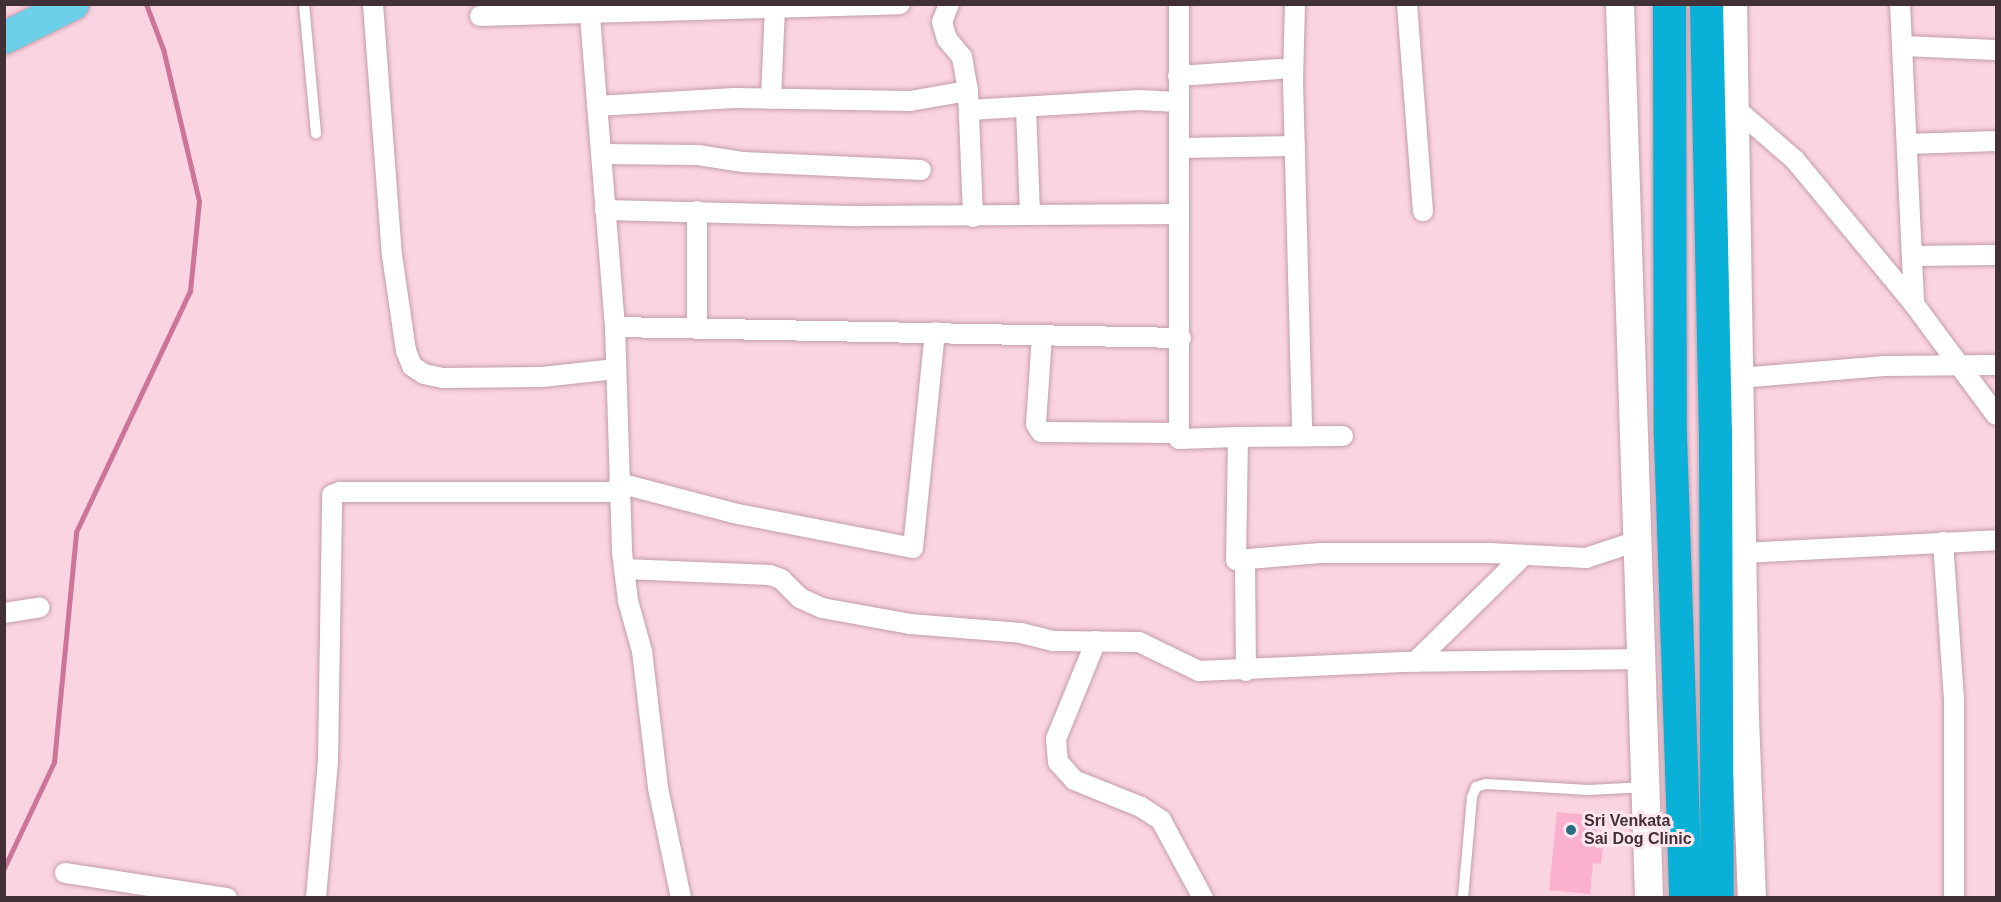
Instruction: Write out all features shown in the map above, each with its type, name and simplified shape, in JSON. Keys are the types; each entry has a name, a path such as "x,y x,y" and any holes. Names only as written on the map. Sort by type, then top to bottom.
{"highway":[{"path":"1670,4 1670,436 1685,897"},
{"path":"1706,4 1715,432 1717,897"}],"main road":[{"path":"4,38 73,4"}],"street":[{"path":"374,4 392,255 406,351 412,366 424,374 444,378 542,377 616,369"},
{"path":"480,15 589,8 775,9 900,4"},
{"path":"949,4 942,22 947,39 962,57 968,100 973,217"},
{"path":"1179,4 1181,338 1179,439 1343,436"},
{"path":"1295,4 1295,146 1302,436"},
{"path":"1407,4 1423,211"},
{"path":"1620,4 1649,897"},
{"path":"1733,4 1742,553 1752,897"},
{"path":"1900,4 1914,304"},
{"path":"589,8 615,327 624,569 628,601 642,651 658,788 681,897"},
{"path":"771,99 775,9"},
{"path":"1903,46 1996,50"},
{"path":"1178,76 1280,69"},
{"path":"597,106 771,99 968,100 1026,109 1139,100 1178,102"},
{"path":"1735,108 1795,160 1914,304 1941,344 1961,365 1996,415"},
{"path":"1026,109 1030,215"},
{"path":"1908,144 1996,141"},
{"path":"1179,148 1295,146"},
{"path":"601,154 698,155 743,162 921,170"},
{"path":"605,210 973,217 1179,214"},
{"path":"697,211 697,328"},
{"path":"1912,256 1996,255"},
{"path":"615,327 1181,338"},
{"path":"316,897 328,761 332,495 340,492 620,488 733,513 913,548 935,332"},
{"path":"1041,336 1036,424 1041,432 1179,433"},
{"path":"1739,378 1884,366 1996,364"},
{"path":"1238,437 1236,560 1321,553 1524,555 1586,558 1637,541"},
{"path":"1742,553 1996,540"},
{"path":"1943,542 1954,699 1954,897"},
{"path":"1415,662 1524,555"},
{"path":"1245,559 1246,671"},
{"path":"624,569 770,575 781,579 800,598 822,608 910,624 1021,633 1054,641 1146,643 1161,654 1199,671 1246,671 1415,662 1641,659"},
{"path":"4,613 40,607"},
{"path":"1096,641 1056,739 1058,762 1074,780 1141,807 1161,820 1203,897"},
{"path":"65,873 227,897"}],"lane":[{"path":"304,4 316,133"},
{"path":"1463,897 1472,797 1476,787 1486,784 1589,790 1646,787"}],"building":[{"path":"1557,812 1598,816 1595,848 1603,848 1601,864 1593,863 1590,894 1549,890"}],"waterway":[{"path":"4,868 54,762 76,532 190,291 199,201 163,49 146,4"}],"place":[{"name":"Sri Venkata Sai Dog Clinic","path":"1571,830"}]}
